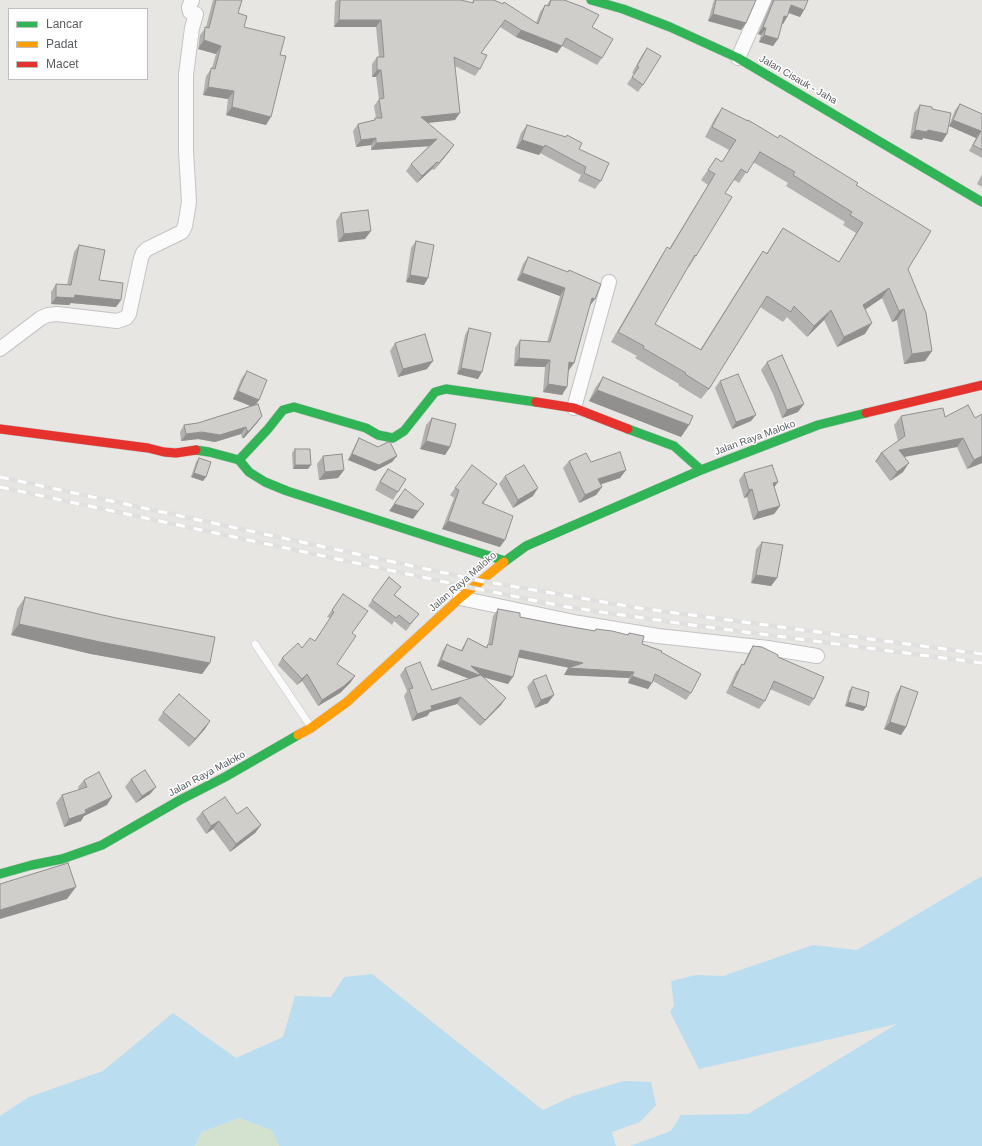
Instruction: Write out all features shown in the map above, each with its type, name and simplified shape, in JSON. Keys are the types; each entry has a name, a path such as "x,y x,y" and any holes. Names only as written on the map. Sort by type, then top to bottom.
{"street":[{"path":"0,349 48,315 57,314 117,321 126,318 129,314 143,253 147,249 182,232 185,226 189,202 186,151 186,75 192,28 196,14 190,12 189,7 192,0"},
{"name":"Jalan Cisauk - Jaha","path":"591,0 670,27 738,58 982,202"},
{"path":"738,58 764,0"},
{"path":"574,408 609,282"},
{"name":"Jalan Raya Maloko","path":"0,874 32,865 62,859 102,845 311,728 347,702 460,598 505,560 526,546 554,532 700,470 818,426 982,386"},
{"path":"239,460 268,429 283,410 294,407 366,428 378,435 392,438 404,431 435,392 446,390 574,408 674,446 700,470"},
{"path":"0,429 148,448 164,452 176,453 196,450 209,452 239,460 249,472 265,482 287,491 505,560"},
{"path":"460,598 579,623 658,636 768,648 817,656"}],"lane":[{"path":"255,644 311,728"}],"green space":[{"path":"239,1118 272,1130 279,1146 195,1146 202,1132"}],"water":[{"path":"982,876 982,1146 630,1146 671,1131 681,1115 748,1114 897,1024 699,1069 670,1012 674,1006 671,981 696,975 723,976 813,945 857,950"},
{"path":"372,974 543,1110 573,1096 624,1081 651,1082 656,1105 640,1122 612,1132 616,1146 279,1146 272,1130 239,1118 202,1132 195,1146 0,1146 0,1116 29,1097 103,1071 173,1013 236,1058 283,1037 295,996 331,997 344,977"}],"building":[{"path":"216,0 242,0 238,13 247,16 244,27 285,37 280,55 286,56 271,117 232,107 234,91 208,87 211,68 215,69 221,46 204,40 205,27 209,28"},
{"path":"340,0 461,0 473,3 474,0 494,0 503,4 504,2 538,24 545,5 549,6 551,0 564,0 599,15 592,27 613,39 602,58 566,38 562,46 521,30 505,20 481,53 487,55 480,69 454,57 460,113 421,117 454,145 439,163 437,162 422,176 411,164 437,139 376,143 376,138 361,140 358,124 375,120 375,118 382,118 379,99 384,98 381,70 377,70 377,57 384,57 381,20 339,20"},
{"path":"716,0 756,0 746,23 713,14"},
{"path":"774,0 808,0 804,10 791,5 787,17 784,16 778,39 764,35 766,28 763,27"},
{"path":"647,48 661,56 643,85 632,77 639,67 637,66"},
{"path":"960,104 982,114 982,150 973,145 981,131 953,120"},
{"path":"920,105 951,113 947,134 928,130 927,132 915,130"},
{"path":"722,108 748,120 778,138 780,135 858,183 856,185 931,231 908,269 926,313 932,351 912,354 904,309 899,311 889,288 863,305 872,323 844,337 831,310 814,326 794,306 791,312 767,296 709,389 685,374 686,373 643,348 644,346 618,332 667,247 670,249 715,174 708,170 716,158 722,162 736,140 712,127","holes":["760,152 795,172 793,175 852,212 850,215 863,223 839,262 783,228 767,254 763,251 701,350 655,324 695,255 696,256 732,197 725,193 741,169 747,173"]},
{"path":"527,125 566,137 567,135 582,143 579,149 609,163 601,181 584,173 586,167 545,145 544,147 522,140"},
{"path":"368,210 371,231 344,234 341,213"},
{"path":"416,241 434,245 428,278 410,275"},
{"path":"79,245 105,250 99,280 123,283 121,300 75,295 74,298 56,297 56,284 71,285"},
{"path":"528,257 568,272 569,270 601,284 595,299 592,298 574,363 569,362 567,387 548,384 550,360 519,358 520,340 550,342 565,288 522,273"},
{"path":"469,328 491,333 482,372 461,368"},
{"path":"425,334 433,361 403,369 395,343"},
{"path":"782,355 804,404 787,410 767,362"},
{"path":"247,371 267,380 259,400 238,391"},
{"path":"738,374 756,415 736,422 720,381"},
{"path":"603,377 693,416 689,425 597,390"},
{"path":"258,404 262,416 249,431 247,431 246,427 220,435 202,432 186,434 184,425 198,423"},
{"path":"968,405 975,418 982,414 982,456 974,460 963,438 899,450 909,463 897,472 881,453 905,436 901,416 943,408 945,417"},
{"path":"432,418 456,424 450,447 426,441"},
{"path":"359,438 378,447 390,442 397,456 379,465 352,454"},
{"path":"295,449 310,449 311,465 295,465"},
{"path":"620,452 626,470 598,479 602,487 585,495 569,461 586,453 591,462"},
{"path":"342,454 344,470 325,472 323,456"},
{"path":"199,458 211,462 206,477 194,473"},
{"path":"472,465 497,484 482,503 513,516 505,540 448,521 459,490 455,488"},
{"path":"524,465 538,488 518,500 505,476"},
{"path":"772,465 778,482 773,483 780,506 758,512 752,489 749,490 744,473"},
{"path":"388,469 406,479 398,492 380,482"},
{"path":"405,489 424,504 418,511 394,504"},
{"path":"762,542 783,545 777,578 756,575"},
{"path":"389,577 401,587 394,595 419,614 410,624 399,615 396,618 372,600"},
{"path":"343,594 368,611 352,633 356,636 337,664 355,676 344,686 322,700 307,674 302,679 282,658 298,643 302,648 310,638 315,641 334,612 332,610"},
{"path":"25,597 116,618 215,637 210,663 100,642 19,624"},
{"path":"498,609 520,613 520,617 561,625 595,631 596,629 628,635 629,633 644,636 642,644 662,651 661,652 701,674 691,693 655,674 652,683 632,676 634,672 568,668 583,663 520,650 513,677 471,666 480,674 479,675 441,660 447,644 462,651 468,638 487,648 488,644 492,645"},
{"path":"753,646 762,647 778,655 778,657 824,677 814,699 774,681 765,701 732,686 742,664 744,665"},
{"path":"420,662 432,690 481,675 506,698 485,720 461,697 431,706 432,709 417,714 409,689 413,688 405,668"},
{"path":"546,675 554,695 541,700 533,680"},
{"path":"901,686 918,692 906,727 890,722"},
{"path":"852,687 869,692 866,707 848,702"},
{"path":"179,694 210,721 195,739 163,712"},
{"path":"145,770 156,787 142,796 131,779"},
{"path":"99,772 112,797 85,810 86,813 69,819 62,795 87,787 84,780"},
{"path":"225,797 237,814 247,807 261,825 236,844 219,821 211,826 202,812"},
{"path":"68,863 76,887 0,910 0,884"}],"railway":[{"path":"0,477 482,581 639,608 982,654"},
{"path":"0,487 567,607 982,663"}],"traffic: fast":[{"path":"591,0 623,9 670,27 738,58 982,202"},
{"path":"239,460 268,429 283,410 294,407 366,428 378,435 393,438 404,431 435,392 446,389 536,402"},
{"path":"504,562 526,546 701,470 818,425 866,413"},
{"path":"628,429 674,446 701,470"},
{"path":"196,450 239,460 249,472 265,482 287,491 505,561"},
{"path":"0,874 32,865 62,859 102,845 298,735"}],"traffic: slow":[{"path":"298,735 311,728 347,702 460,598 504,562"}],"traffic: jam":[{"path":"866,413 982,385"},
{"path":"536,402 574,408 628,429"},
{"path":"0,429 148,448 164,452 176,453 196,450"}]}
